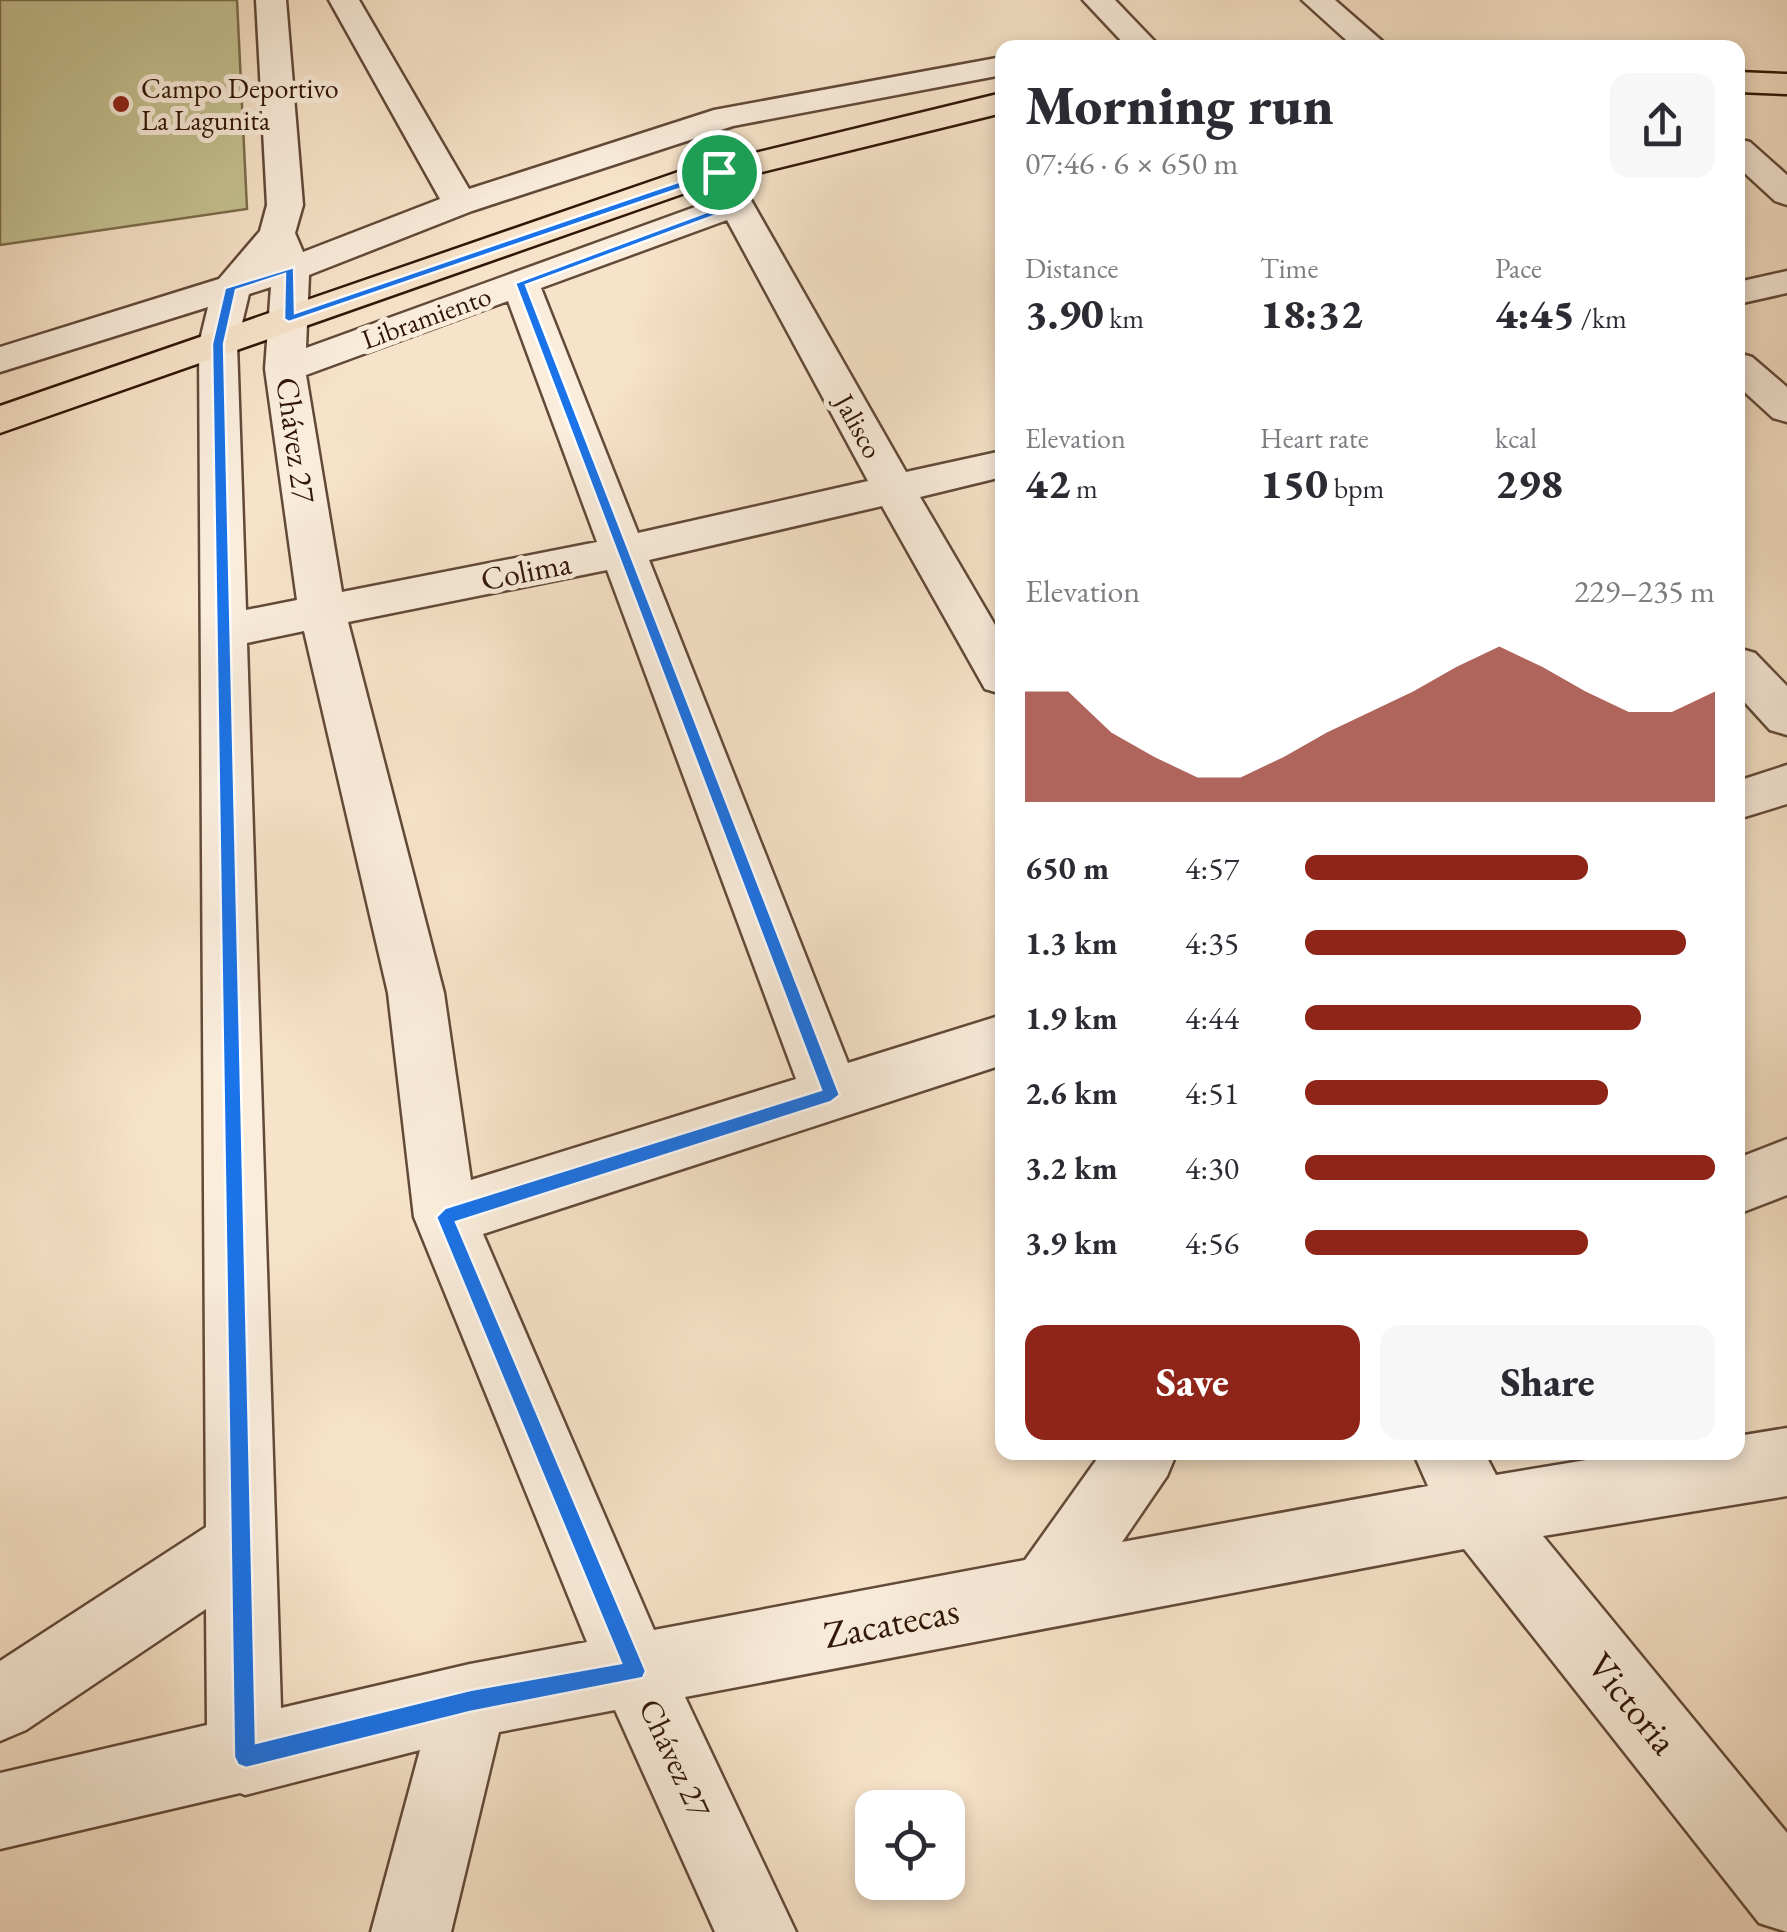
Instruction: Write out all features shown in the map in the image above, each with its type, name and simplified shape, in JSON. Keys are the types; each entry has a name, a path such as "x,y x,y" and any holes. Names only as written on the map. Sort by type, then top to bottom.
{"main road":[{"path":"1745,82 1787,84"},
{"path":"0,420 218,344 285,298 728,188 995,105"}],"street":[{"name":"Chávez 27","path":"272,0 284,205 285,298 322,612 416,993 445,1217 635,1671 756,1932"},
{"path":"344,0 460,204"},
{"path":"1098,0 1130,40"},
{"path":"1316,0 1365,40"},
{"path":"0,360 231,288 285,298 460,204 726,117 995,67"},
{"path":"1745,155 1787,194"},
{"name":"Libramiento","path":"285,298 520,283 728,188"},
{"name":"Jalisco","path":"728,188 995,665"},
{"path":"1745,292 1787,282"},
{"path":"520,283 831,1095"},
{"path":"231,288 218,344 246,1757"},
{"path":"1745,371 1787,409"},
{"name":"Colima","path":"224,631 621,552 995,466"},
{"path":"1745,672 1787,717"},
{"path":"1745,798 1787,784"},
{"path":"445,1217 995,1042"},
{"path":"1745,1183 1787,1167"},
{"path":"1045,1593 1137,1460"},
{"name":"Zacatecas","path":"0,1812 246,1757 470,1701 1045,1593 1463,1482 1787,1462"},
{"name":"Victoria","path":"1463,1482 1787,1895"},
{"path":"0,1704 241,1545"},
{"path":"410,1932 470,1701"}],"shaded area":[{"name":"Campo Deportivo La Lagunita","path":"0,0 237,0 247,209 0,245"}],"place":[{"name":"Campo Deportivo La Lagunita","path":"121,104"}],"route":[{"path":"719,172 737,204 520,283 831,1095 445,1217 635,1671 470,1701 246,1757 218,344 231,288 290,269 289,319 692,178 719,172"}]}
